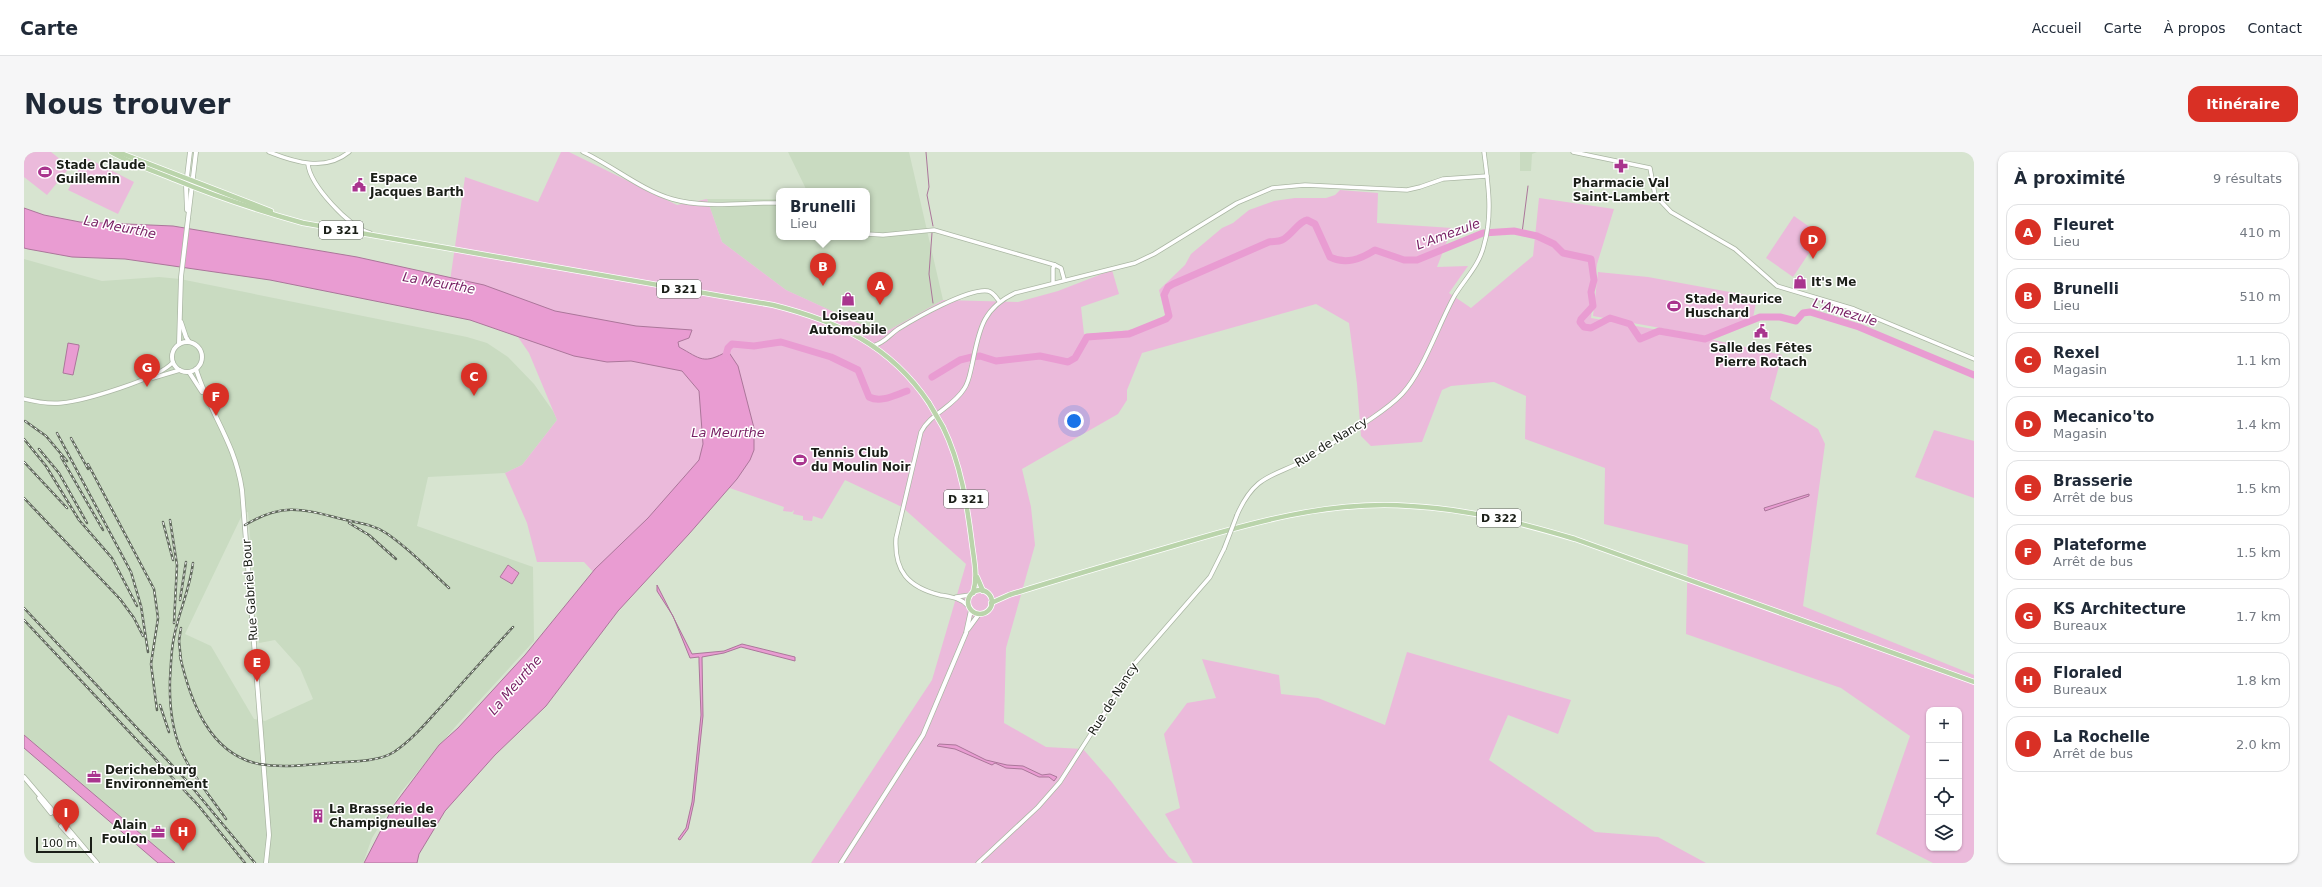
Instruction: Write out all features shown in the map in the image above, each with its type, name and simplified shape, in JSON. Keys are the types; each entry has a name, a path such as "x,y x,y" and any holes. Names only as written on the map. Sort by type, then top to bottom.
{"main road":[{"name":"D 321","path":"111,152 127,161 186,185 284,217 324,227 773,305 825,320 843,328 873,346 904,372 929,402 943,427 959,467 966,495 976,573 983,591"},
{"name":"D 321","path":"118,152 252,203 284,217"},
{"path":"180,344 182,277 187,215 186,185 190,152"},
{"path":"187,215 194,181 196,152"},
{"path":"180,315 186,337 189,342 198,348 202,354 201,361 196,369 189,372 180,370 173,362 174,350 180,344 189,342"},
{"name":"Rue Gabriel Bour","path":"196,369 206,397"},
{"name":"Rue Gabriel Bour","path":"189,372 206,397 233,450 242,490 269,835 266,863"},
{"name":"D 322","path":"988,594 998,596 1008,594 1240,526 1297,514 1352,507 1409,506 1465,511 1520,523 1568,537 1974,682"},
{"name":"D 321","path":"971,594 976,573"},
{"path":"841,863 908,761 927,728 966,633 979,614 988,610 992,603 988,594 983,591 971,594 966,633"},
{"name":"D 322","path":"992,603 1008,594"},
{"path":"970,608 979,614"},
{"path":"25,779 97,863"},
{"path":"38,796 42,803 93,863"}],"street":[{"path":"269,152 298,163 308,164 340,158 349,152"},
{"path":"583,152 672,199 705,203 776,203"},
{"name":"Rue de Nancy","path":"978,863 1038,807 1060,782 1107,709 1130,669 1210,577 1224,549 1237,515 1247,495 1256,484 1316,454 1393,401 1404,392 1413,380 1455,296 1478,261 1486,239 1490,205 1484,152"},
{"path":"1573,152 1650,168 1656,195 1672,213 1735,249 1777,286 1854,309 1974,359"},
{"path":"308,164 309,170 316,182 349,222 361,230 400,240"},
{"path":"970,608 963,600 917,587 905,576 897,558 896,538 921,432 926,424 958,397 965,387 985,317 999,301 1015,293 1143,259 1237,203 1272,188 1305,185 1400,190 1420,187 1443,179 1487,176"},
{"path":"870,234 883,235 934,230 1055,265 1061,268 1064,279"},
{"path":"1053,282 1053,268 1055,265"},
{"path":"873,346 884,343 899,329 955,299 972,293 991,292 999,301"},
{"path":"144,380 162,372 173,362"},
{"path":"24,399 44,403 68,402 180,370"},
{"path":"947,596 964,597 971,594"}],"shaded area":[{"name":"Stade Claude Guillemin","path":"24,152 51,152 70,167 47,195 24,177"},
{"path":"561,152 569,152 677,205 707,199 722,242 786,290 882,334 943,300 1018,302 1058,291 1112,270 1119,294 1081,307 1084,334 1115,332 1148,325 1158,321 1165,315 1159,290 1185,265 1191,254 1222,228 1233,223 1249,210 1274,201 1295,198 1326,198 1335,195 1340,190 1378,193 1377,223 1452,228 1437,267 1468,266 1449,293 1471,308 1533,256 1539,198 1614,209 1597,264 1591,318 1709,339 1782,355 1770,399 1818,429 1825,444 1803,606 1974,675 1974,863 1933,863 1876,834 1910,736 1841,688 1686,634 1688,545 1604,524 1605,468 1525,439 1526,396 1494,382 1451,386 1442,390 1422,442 1371,446 1361,436 1357,384 1349,323 1316,304 1142,353 1127,390 1127,400 1118,414 1022,469 1031,507 1035,545 1006,648 1004,723 1046,747 1083,749 1111,781 1169,857 1178,863 811,863 932,680 966,564 902,507 845,480 822,519 813,516 812,521 803,520 803,516 793,514 794,510 792,512 783,511 784,507 724,486 608,588 584,562 537,562 527,523 505,473 522,465 557,420 529,353 496,305 450,281 465,177 538,202"},
{"path":"788,152 909,152 943,300 882,334 786,290 722,242 707,199 776,199 776,240 870,240 870,188 806,188"},
{"path":"1520,152 1537,152 1532,154 1531,171 1520,171"},
{"path":"85,157 134,182 118,214 68,190"},
{"path":"1794,216 1821,235 1793,277 1766,258"},
{"path":"24,259 102,281 159,277 180,279 467,337 487,343 508,357 534,384 553,411 557,420 522,465 505,473 428,477 417,526 533,567 534,641 455,727 401,792 372,838 363,863 175,863 24,735","holes":["248,512 259,643 275,640 300,668 313,699 265,721 254,719 211,646 185,634 243,513"]},
{"name":"Stade Maurice Huschard","path":"1598,272 1648,277 1757,297 1753,318 1706,336 1593,316"},
{"path":"1934,430 1974,441 1974,498 1915,477"},
{"path":"1407,652 1571,700 1558,734 1508,715 1489,760 1595,832 1658,837 1706,863 1193,863 1165,814 1180,808 1164,734 1187,703 1216,698 1202,659 1279,675 1281,694 1318,698 1385,725"}],"water":[{"name":"La Meurthe","path":"24,208 44,215 80,222 173,226 357,257 484,285 555,311 636,326 692,330 689,338 678,342 679,347 702,359 713,358 728,351 738,366 754,428 754,450 750,460 737,479 618,611 546,706 495,755 445,811 419,854 417,863 364,863 394,805 439,745 458,728 525,655 595,569 648,518 699,460 703,444 699,391 682,371 631,361 607,362 574,356 470,320 270,280 125,259 72,257 24,248"},
{"path":"68,343 79,345 73,375 63,373"},
{"path":"1809,494 1809,496 1765,511 1764,508"},
{"path":"508,565 519,573 512,584 500,577"},
{"path":"657,585 672,614 657,591"},
{"path":"674,619 692,654 724,651 742,644 795,657 795,661 741,647 724,653 702,657 703,716 694,802 688,829 680,840 678,839 686,828 692,802 701,715 699,657 690,658"},
{"path":"24,735 175,863 158,863 24,748"},
{"path":"939,744 956,745 986,760 1007,765 1023,766 1042,775 1050,774 1057,777 1054,781 1049,777 1039,777 1022,769 1006,768 995,763 992,765 955,749 937,746"}],"waterway":[{"path":"926,152 929,187 927,195 933,226"},
{"path":"1522,233 1528,186"},
{"name":"L'Amezule","path":"932,377 960,360 980,356 996,361 1040,356 1068,362 1075,358 1087,337 1129,334 1166,319 1169,316 1164,295 1168,287 1173,284 1269,242 1282,240 1301,223 1307,220 1315,224 1330,257 1342,261 1353,260 1375,250 1404,260 1417,260 1483,233 1514,231 1537,236 1554,244 1563,253 1591,259 1594,280 1591,292 1593,306 1581,319 1580,322 1584,327 1591,328 1610,318 1630,324 1640,339 1659,331 1705,339 1760,317 1780,317 1796,321 1803,313 1810,312 1859,327 1974,375"},
{"path":"932,233 929,274 933,303"},
{"name":"L'Amezule","path":"725,359 728,348 732,344 754,346 781,342 831,357 858,370 869,397 874,399 883,399 907,391"}],"railway":[{"path":"25,421 46,436 67,461"},
{"path":"57,433 131,572 141,606 148,652"},
{"path":"71,438 88,469"},
{"path":"24,439 46,466 79,520 112,558 137,606"},
{"path":"39,449 59,473 87,523"},
{"path":"61,457 103,530"},
{"path":"24,462 67,508"},
{"path":"88,464 154,589 158,618 151,664 157,710"},
{"path":"24,498 120,599 134,618 143,636"},
{"path":"245,525 259,517 272,513 284,510 295,510 319,513 372,526 386,533 403,545 449,588"},
{"path":"170,520 177,565 174,623"},
{"path":"163,522 173,560"},
{"path":"349,523 369,535 396,559"},
{"path":"180,600 186,562"},
{"path":"193,563 192,573 176,627 172,648 170,703 177,740 183,755 201,785 226,819"},
{"path":"24,608 186,780 255,863"},
{"path":"24,620 198,805 245,863"},
{"path":"180,656 184,673 196,707 204,723 227,749 242,758 259,764 276,766 362,761 387,756 416,734 513,627"},
{"path":"181,628 179,641 181,660"},
{"path":"160,705 169,732"}],"place":[{"name":"Pharmacie Val Saint-Lambert","path":"1621,166"},
{"name":"Stade Claude Guillemin","path":"45,172"},
{"name":"Espace Jacques Barth","path":"359,185"},
{"name":"Mecanico'to","path":"1813,259"},
{"name":"It's Me","path":"1800,282"},
{"name":"Brunelli","path":"823,286"},
{"name":"Loiseau Automobile","path":"848,299"},
{"name":"Fleuret","path":"880,305"},
{"name":"Stade Maurice Huschard","path":"1674,306"},
{"name":"Salle des Fêtes Pierre Rotach","path":"1761,331"},
{"name":"KS Architecture","path":"147,387"},
{"name":"Rexel","path":"474,396"},
{"name":"Plateforme","path":"216,416"},
{"name":"Tennis Club du Moulin Noir","path":"800,460"},
{"name":"Brasserie","path":"257,682"},
{"name":"Derichebourg Environnement","path":"94,777"},
{"name":"La Brasserie de Champigneulles","path":"318,816"},
{"name":"La Rochelle","path":"66,832"},
{"name":"Alain Foulon","path":"158,832"},
{"name":"Floraled","path":"183,851"}]}
